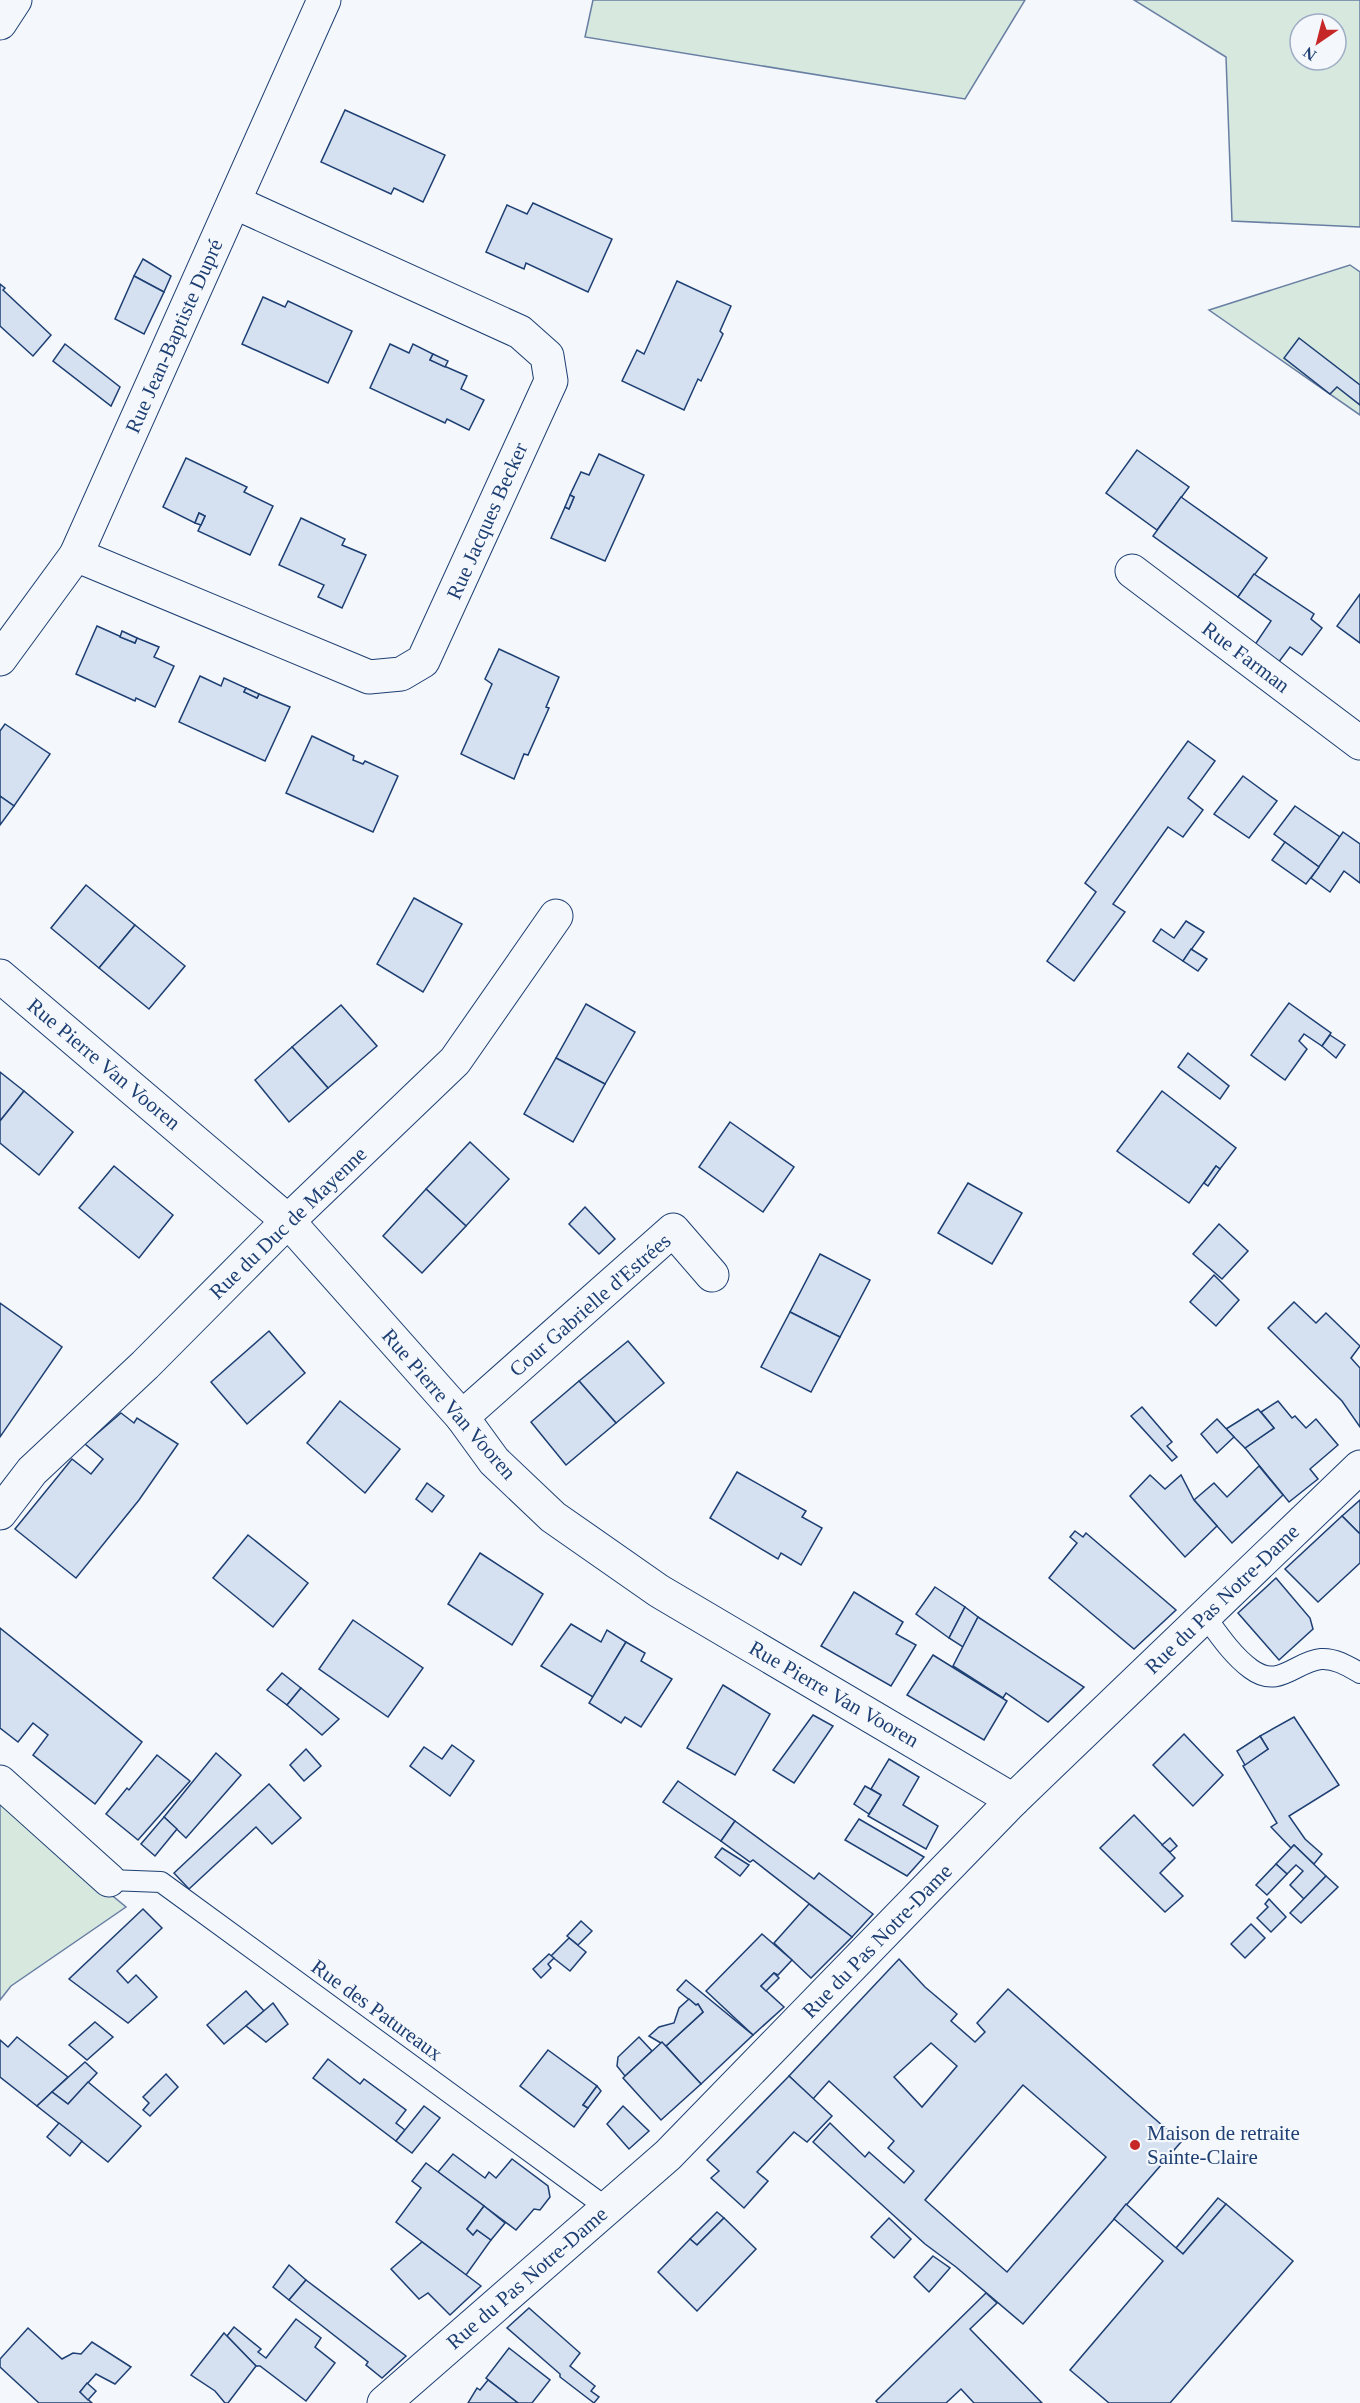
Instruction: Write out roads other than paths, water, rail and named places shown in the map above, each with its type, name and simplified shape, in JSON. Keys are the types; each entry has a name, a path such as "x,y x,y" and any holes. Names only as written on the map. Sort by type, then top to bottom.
{"street":[{"path":"0,23 15,0"},
{"name":"Rue Jean-Baptiste Dupré","path":"0,659 76,555 324,0"},
{"name":"Rue Jacques Becker","path":"76,555 369,677 401,674 423,661 551,381 547,356 520,332 234,202"},
{"name":"Rue Farman","path":"1132,571 1360,743"},
{"name":"Rue du Duc de Mayenne","path":"0,1513 32,1471 145,1365 288,1221 455,1061 556,916"},
{"name":"Rue Pierre Van Vooren","path":"0,976 288,1221 462,1417 494,1461 553,1517 659,1591 1013,1800"},
{"name":"Cour Gabrielle d'Estrées","path":"462,1417 673,1230 712,1275"},
{"name":"Rue du Pas Notre-Dame","path":"384,2403 668,2155 1013,1800 1360,1467"},
{"path":"0,1782 109,1880"}],"lane":[{"path":"1205,1616 1222,1640 1251,1669 1261,1675 1272,1677 1290,1673 1319,1659 1338,1661 1360,1673"},
{"name":"Rue des Patureaux","path":"109,1880 161,1882 607,2208"}],"place":[{"name":"Maison de retraite Sainte-Claire","path":"1135,2145"}]}
